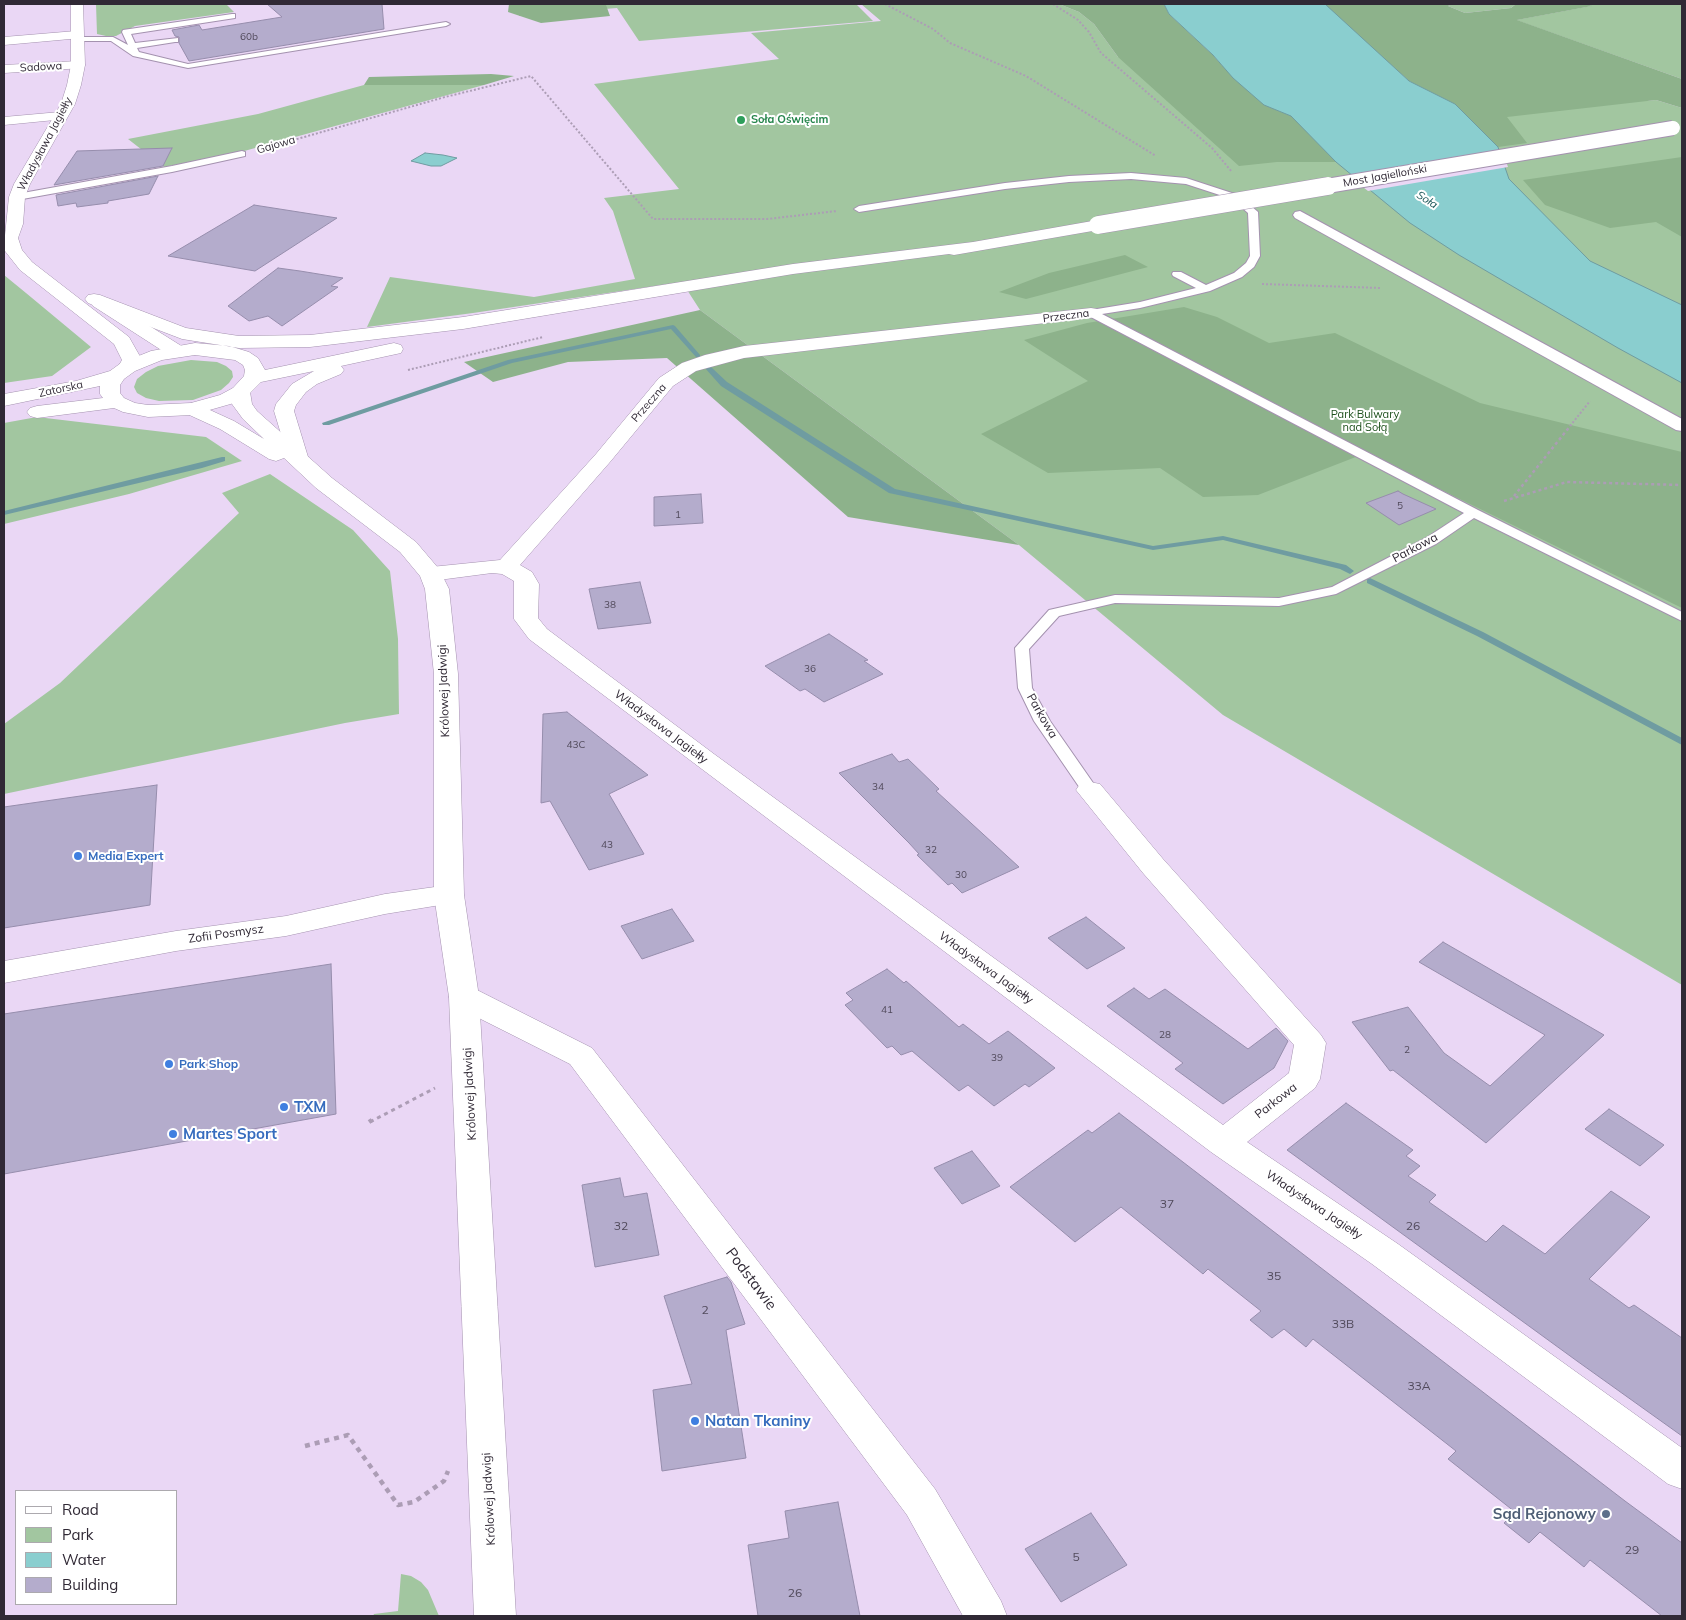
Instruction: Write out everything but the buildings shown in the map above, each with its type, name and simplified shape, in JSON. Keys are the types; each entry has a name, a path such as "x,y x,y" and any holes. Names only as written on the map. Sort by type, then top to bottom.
{"street":[{"name":"Władysława Jagiełły","path":"77,4 78,65 68,104 17,197 15,224 10,238 14,251 26,266 116,336 126,348 132,360 122,371"},
{"path":"4,41 77,37"},
{"name":"Sadowa","path":"4,69 78,65"},
{"path":"4,121 60,116"},
{"name":"Most Jagielloński","path":"462,330 780,282 971,246 1678,127"},
{"path":"1300,215 1682,426"},
{"path":"15,224 36,250 94,299 176,351"},
{"path":"94,299 182,333 239,342 269,343 462,330"},
{"name":"Przeczna","path":"506,567 603,458 666,382 689,368 712,359 744,352 1091,313"},
{"path":"122,371 110,385 110,394 117,402 130,408 148,411 192,409 210,405 247,385 343,358 462,330"},
{"path":"298,457 284,411 286,404 299,388 326,372 421,347 462,330"},
{"name":"Zatorska","path":"4,400 78,386 122,371 142,360 176,351 213,350 242,356 462,330"},
{"path":"242,356 251,362 255,370 247,385 242,404 250,415 324,482 408,548 431,574 492,566 506,567"},
{"name":"Zatorska","path":"4,417 117,402"},
{"path":"192,409 226,426 324,482"},
{"name":"Władysława Jagiełły","path":"506,567 524,577 528,584 526,619 538,634 705,760 1223,1143 1384,1254 1682,1471"},
{"name":"Królowej Jadwigi","path":"431,574 437,589 446,674 445,717 449,895 464,997 495,1616"},
{"name":"Parkowa","path":"1090,790 1153,866 1310,1044 1304,1079 1223,1143"},
{"name":"Zofii Posmysz","path":"4,972 176,941 286,926 385,904 449,895"},
{"name":"Podstawie","path":"464,997 581,1056 921,1502 986,1616"}],"lane":[{"path":"133,46 126,32 232,16"},
{"path":"77,37 113,40 188,66 446,24"},
{"path":"113,40 133,46 175,40"},
{"name":"Gajowa","path":"17,197 172,169 242,154"},
{"name":"Przeczna","path":"858,209 1005,186 1068,179 1131,176 1186,181 1235,197 1253,212 1255,256 1250,265 1238,275 1206,289 1140,305 1091,313"},
{"path":"1177,274 1206,289"},
{"path":"1091,313 1473,513 1682,617"},
{"name":"Parkowa","path":"1090,790 1042,721 1025,688 1022,648 1054,613 1115,599 1279,602 1336,590 1431,540 1473,513"}],"path":[{"path":"885,4 933,29 950,43 1026,76 1157,156"},
{"path":"1053,4 1078,20 1090,32 1101,53 1212,148 1230,171 1238,176"},
{"name":"Gajowa","path":"242,154 445,97 532,76 653,219 767,219 858,209"},
{"path":"1219,283 1434,289"},
{"path":"402,372 543,337"},
{"path":"1514,497 1604,383"},
{"path":"1473,513 1514,497 1568,482 1682,486"},
{"path":"436,1078 438,1096"},
{"path":"369,1122 437,1088"},
{"path":"305,1446 348,1435 398,1505 414,1502 444,1481 451,1463"}],"green space":[{"path":"96,4 226,4 234,12 135,26 116,36 106,36 97,34"},
{"path":"509,4 612,4 606,5 610,16 541,23 508,12"},
{"path":"520,4 856,4 873,21 639,41 617,8 519,16"},
{"name":"Park Bulwary nad Sołą","path":"861,4 1059,4 1079,12 1094,24 1118,57 1645,101 1656,100 1682,108 1682,985 1223,715 1019,545 700,310 682,282 367,327 390,277 534,297 635,279 613,211 604,198 679,189 594,84 779,59 751,33 881,21"},
{"path":"1059,4 1164,4 1169,14 1213,55 1233,78 1264,105 1291,116 1336,162 1277,162 1239,166 1118,57 1094,24 1079,12"},
{"path":"1323,4 1452,4 1448,6 1465,13 1511,8 1516,4 1587,4 1592,6 1517,20 1682,79 1682,108 1656,100 1507,117 1527,143 1498,147 1455,104 1409,81"},
{"path":"1452,4 1516,4 1511,8 1465,13 1448,6"},
{"path":"1587,4 1682,4 1682,79 1516,20 1591,6"},
{"path":"491,74 514,76 484,85 364,85 369,77"},
{"path":"364,85 484,85 237,153 164,167 128,139 258,114"},
{"path":"1682,157 1682,237 1656,222 1610,228 1545,205 1523,180"},
{"path":"1125,255 1148,267 1026,299 999,292 1049,273"},
{"path":"4,275 91,347 52,376 4,383"},
{"path":"1184,307 1217,317 1269,343 1335,333 1480,403 1682,452 1682,608 1366,453 1258,495 1203,497 1160,468 1048,473 981,434 1088,381 1024,340 1087,323"},
{"path":"700,310 1019,545 848,517 667,358 568,362 493,382 464,362"},
{"path":"191,360 217,362 232,371 233,377 221,390 193,400 159,401 146,398 137,393 134,387 137,379 146,372 158,366"},
{"path":"37,417 206,437 242,461 129,494 4,524 4,423"},
{"path":"270,474 353,530 390,571 398,639 399,714 345,723 4,794 4,724 60,683 239,513 222,493"},
{"path":"401,1574 411,1576 421,1582 428,1590 439,1616 373,1616 374,1614 398,1611"}],"water":[{"name":"Soła","path":"1164,4 1325,4 1409,81 1455,104 1498,147 1509,179 1590,261 1682,305 1682,383 1618,348 1459,255 1410,223 1336,162 1291,116 1264,105 1233,78 1213,55 1169,14"},
{"path":"425,153 457,158 441,166 431,166 411,161"}],"pier":[{"path":"1502,150 1508,167 1368,191 1349,176"}],"waterway":[{"path":"326,423 510,361 673,327 698,356"},
{"path":"709,368 724,384 892,491 1153,548 1223,538 1343,567 1350,571"},
{"path":"4,513 222,459"},
{"path":"1370,581 1480,634 1682,742"}],"place":[{"name":"Soła Oświęcim","path":"741,120"},
{"name":"Media Expert","path":"78,856"},
{"name":"Park Shop","path":"169,1064"},
{"name":"TXM","path":"284,1107"},
{"name":"Martes Sport","path":"173,1134"},
{"name":"Natan Tkaniny","path":"695,1421"},
{"name":"Sąd Rejonowy","path":"1606,1514"}]}
